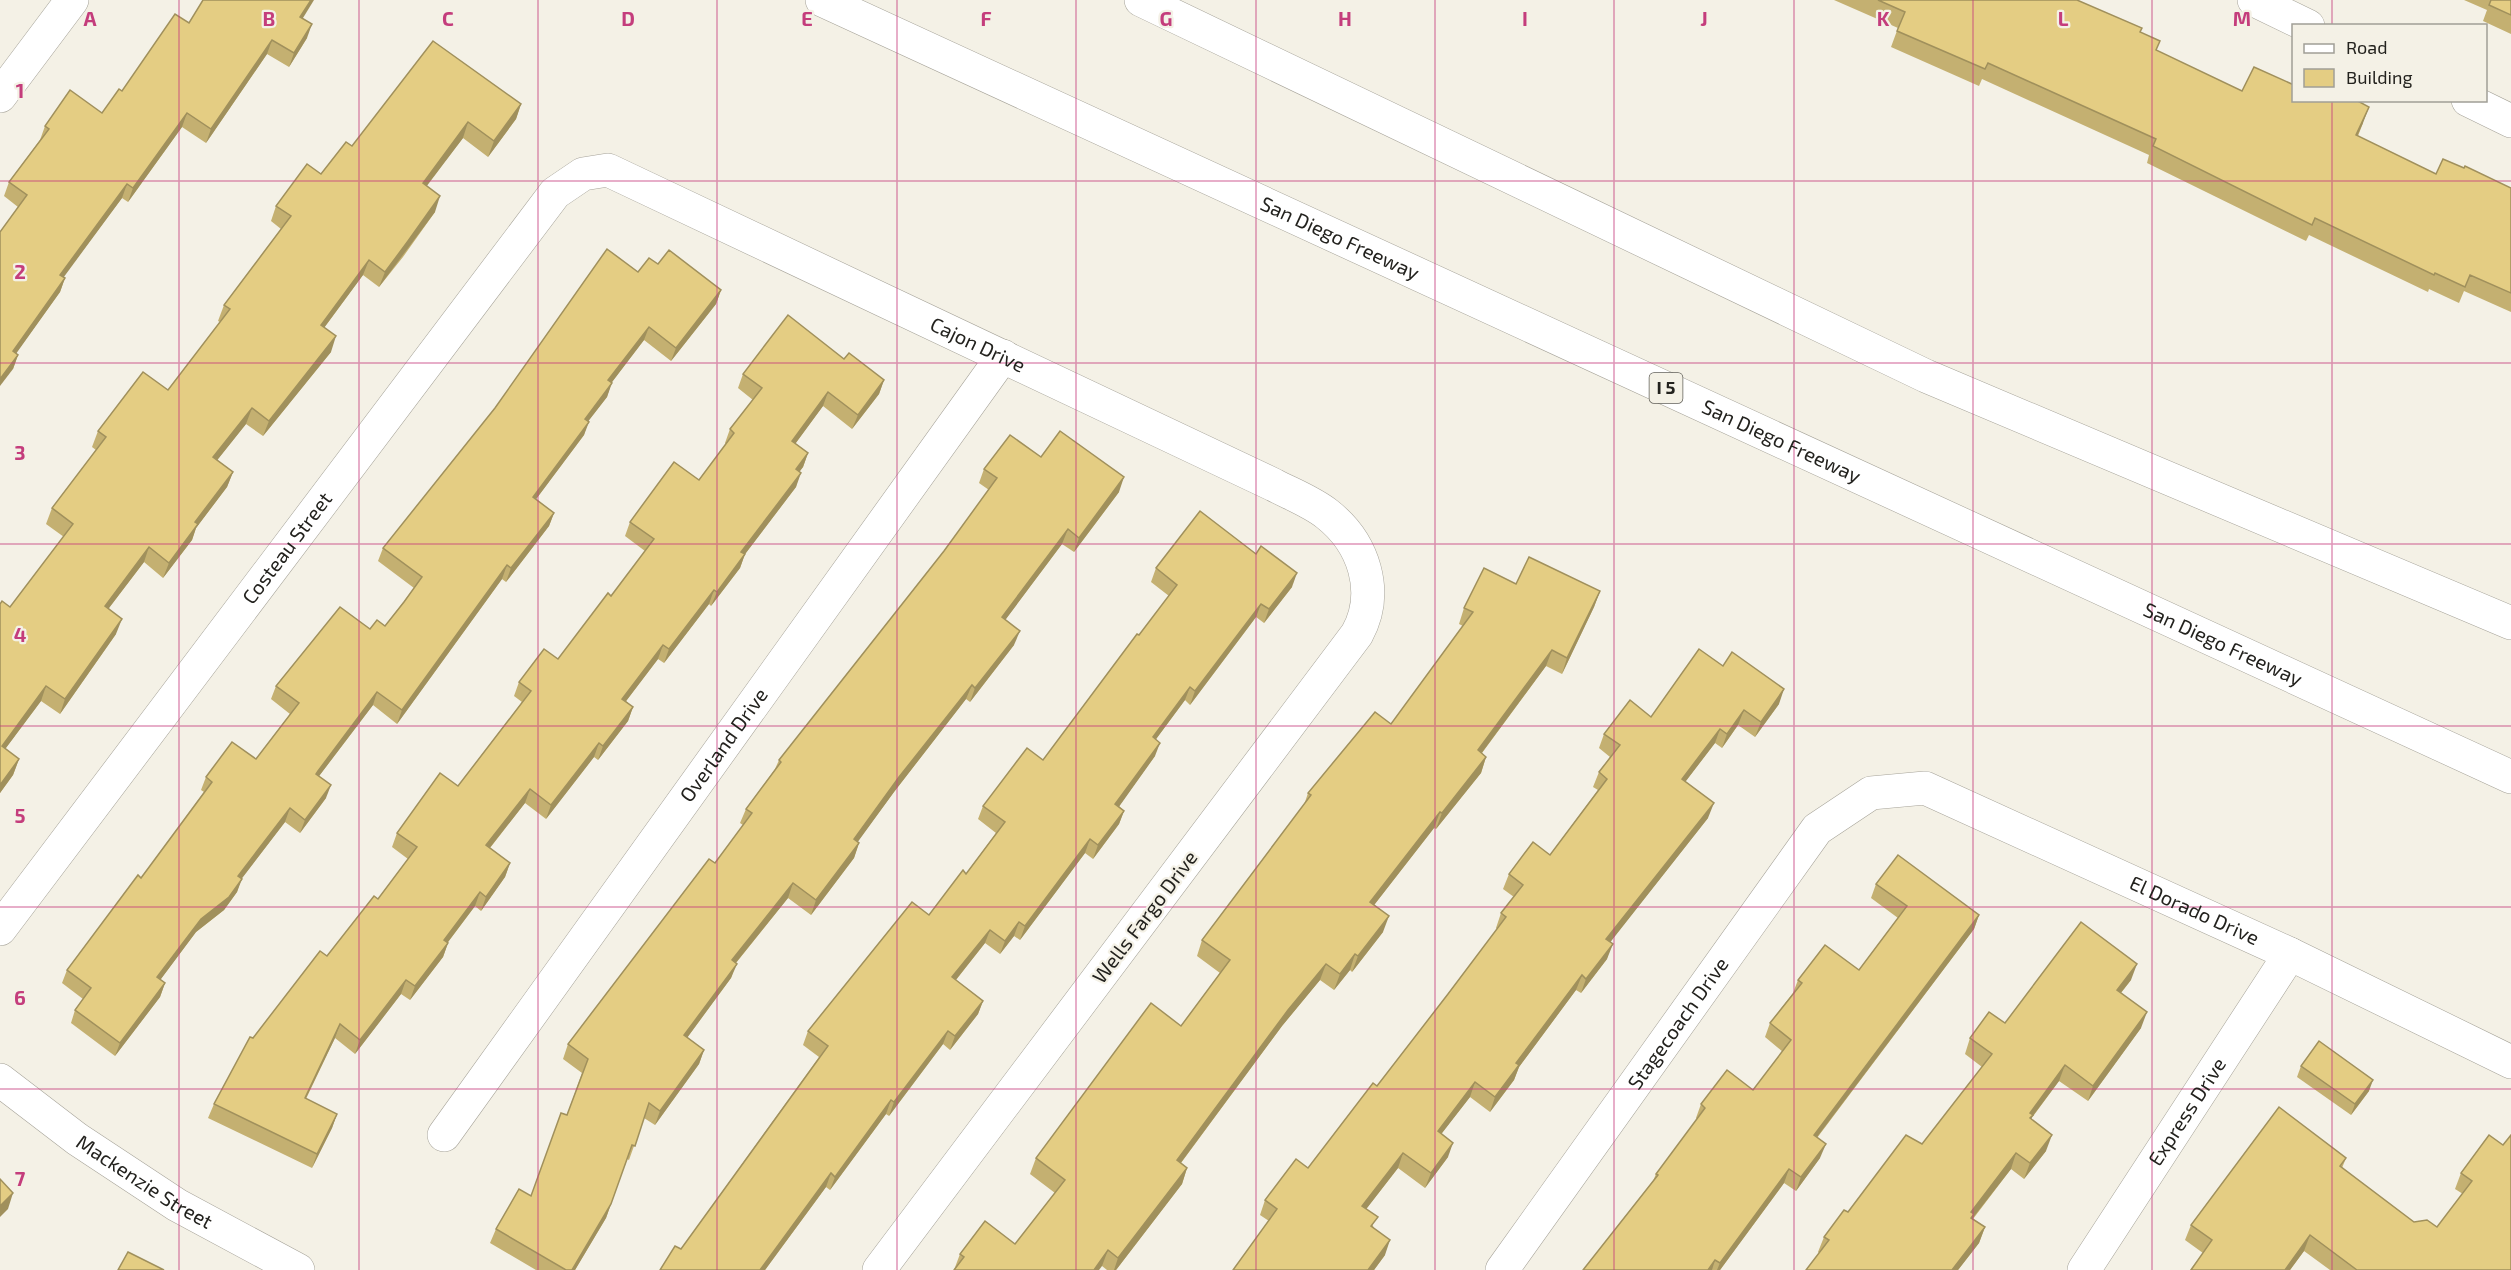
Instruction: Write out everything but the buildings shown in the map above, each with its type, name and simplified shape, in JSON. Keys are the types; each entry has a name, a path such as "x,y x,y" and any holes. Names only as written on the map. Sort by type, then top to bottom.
{"main road":[{"path":"0,96 72,0"},
{"name":"San Diego Freeway","path":"822,0 2511,777"},
{"path":"1141,0 1926,376 2511,623"},
{"path":"2254,0 2304,24"},
{"path":"2472,102 2511,121"},
{"name":"Cajon Drive","path":"583,174 608,170 1263,480 1325,512 1345,529 1358,549"},
{"name":"Costeau Street","path":"0,929 555,193 583,174"},
{"name":"Overland Drive","path":"444,1135 1003,357"},
{"name":"Wells Fargo Drive","path":"879,1270 1358,634 1365,621 1368,585 1358,549"},
{"name":"El Dorado Drive","path":"1871,793 1925,788 2290,954 2511,1062"},
{"name":"Stagecoach Drive","path":"1502,1270 1817,829 1871,793"},
{"name":"Express Drive","path":"2084,1270 2290,954"},
{"name":"Mackenzie Street","path":"0,1080 77,1139 177,1205 298,1270"}]}
